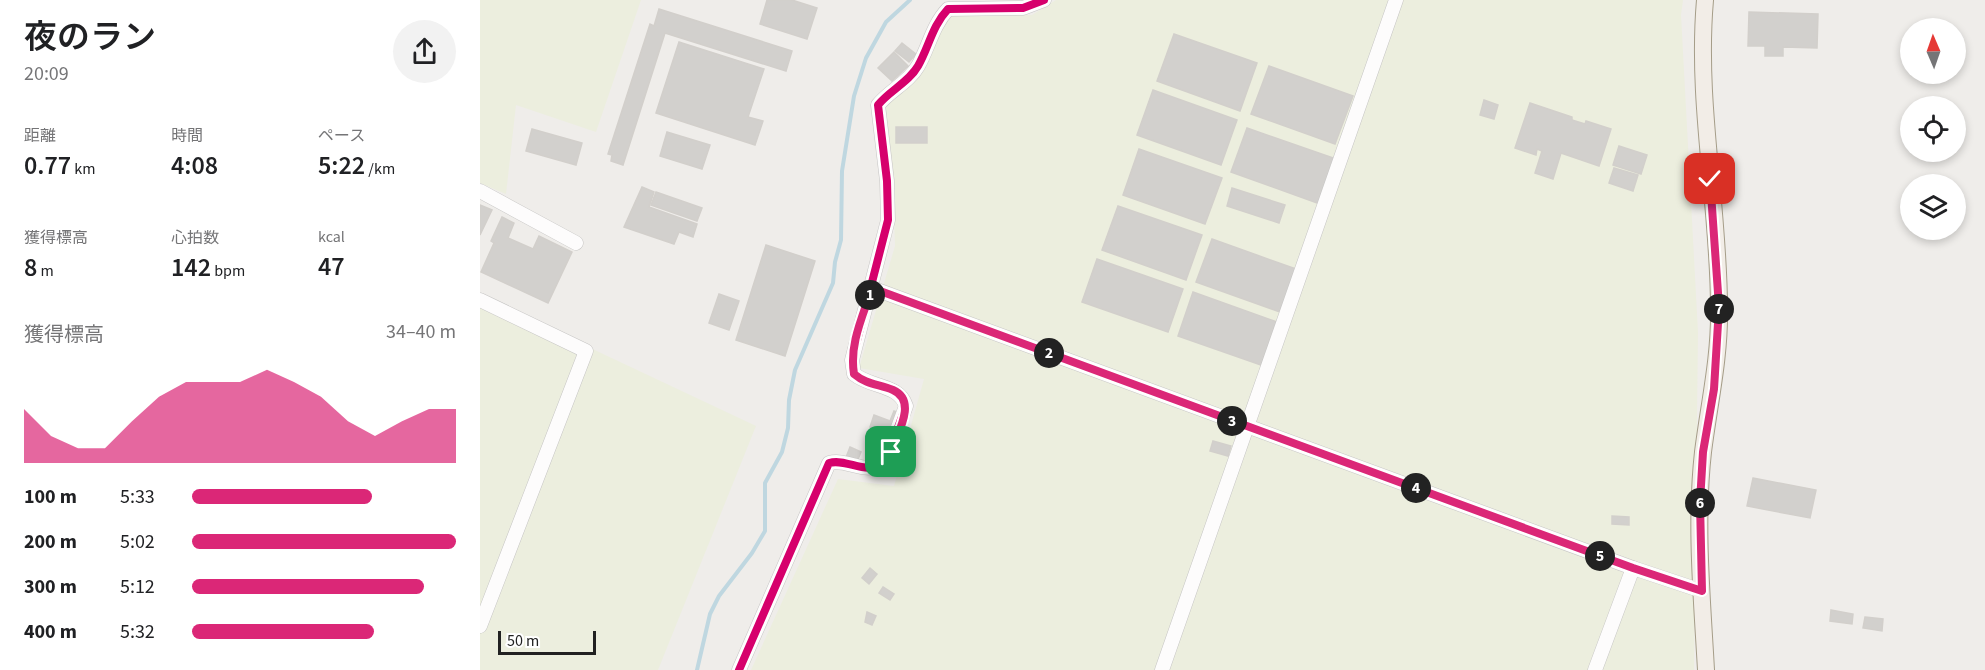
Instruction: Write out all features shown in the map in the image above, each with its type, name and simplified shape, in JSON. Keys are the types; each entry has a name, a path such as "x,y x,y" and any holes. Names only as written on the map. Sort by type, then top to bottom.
{"main road":[{"path":"1705,0 1703,27 1705,115 1719,307 1717,360 1703,452 1700,502 1706,670"}],"street":[{"path":"739,670 829,463 838,460 858,468 877,468 885,463 891,452 906,406 903,397 893,390 865,383 854,374 852,360 853,345 872,288 888,220 887,181 878,105 887,93 917,68 937,20 948,9 1023,8 1044,0"},
{"path":"1162,670 1396,0"},
{"path":"480,191 576,243"},
{"path":"872,288 1633,568 1702,591"},
{"path":"480,300 586,351 480,626"},
{"path":"1595,670 1633,568"}],"green space":[{"path":"480,0 641,0 596,132 516,105 506,194 480,183"},
{"path":"1056,0 1683,0 1681,15 1698,332 1694,670 751,670 838,479 894,486 924,379 859,368 895,246 893,182 883,107 949,14 1032,15"},
{"path":"480,296 756,426 658,670 480,670"}],"building":[{"path":"767,0 792,0 817,8 807,39 760,24"},
{"path":"659,9 792,51 786,71 665,33 623,165 611,161 612,155 608,154 650,24 654,26"},
{"path":"1749,12 1818,14 1817,48 1783,47 1783,56 1765,56 1765,46 1748,46"},
{"path":"1174,34 1257,63 1240,111 1157,81"},
{"path":"679,42 764,69 748,117 763,121 755,145 656,113"},
{"path":"902,43 916,54 909,62 895,51"},
{"path":"894,52 908,66 892,81 878,68"},
{"path":"1269,66 1353,96 1335,144 1251,114"},
{"path":"1153,90 1237,120 1221,165 1137,135"},
{"path":"1484,100 1498,105 1494,119 1480,115"},
{"path":"1530,103 1572,117 1572,120 1585,124 1586,121 1611,129 1599,166 1561,153 1553,179 1535,173 1542,151 1537,149 1536,155 1515,148"},
{"path":"896,127 927,127 927,143 896,143"},
{"path":"1247,128 1336,159 1320,204 1231,172"},
{"path":"532,129 582,143 576,165 526,151"},
{"path":"667,132 710,145 702,169 660,156"},
{"path":"1619,146 1647,155 1641,174 1613,165"},
{"path":"1139,149 1222,178 1205,224 1123,195"},
{"path":"1614,168 1638,175 1633,191 1609,183"},
{"path":"642,187 654,192 649,207 697,224 693,237 679,232 674,244 624,227"},
{"path":"1232,188 1285,205 1279,223 1227,206"},
{"path":"656,192 702,208 697,221 651,205"},
{"path":"480,205 492,210 480,235"},
{"path":"1118,206 1202,235 1186,280 1102,250"},
{"path":"502,217 514,223 508,238 533,249 539,236 572,252 548,303 481,272 494,243 491,241"},
{"path":"1212,239 1296,269 1280,312 1196,282"},
{"path":"766,245 815,261 785,356 736,340"},
{"path":"1097,259 1183,289 1168,332 1082,302"},
{"path":"1193,292 1277,322 1261,365 1178,336"},
{"path":"719,294 739,301 729,330 709,323"},
{"path":"894,411 903,414 894,436 870,427 874,415 890,421"},
{"path":"1213,441 1231,446 1228,456 1210,451"},
{"path":"850,447 861,452 856,464 845,460"},
{"path":"1753,478 1816,490 1810,518 1747,506"},
{"path":"1612,516 1629,517 1629,525 1612,524"},
{"path":"870,568 877,574 869,584 862,578"},
{"path":"883,587 894,594 890,600 879,593"},
{"path":"1831,610 1853,614 1852,624 1830,621"},
{"path":"867,612 876,616 872,625 865,622"},
{"path":"1865,617 1883,619 1882,631 1863,628"}],"waterway":[{"path":"697,670 710,614 719,596 752,553 765,531 765,483 782,452 788,428 789,400 795,370 833,283 835,262 841,240 842,171 854,96 866,58 886,22 910,0"}],"cycle path":[{"path":"739,670 829,463 836,462 870,468 885,463 906,406 902,399 891,390 854,374 852,360 888,220 887,181 878,105 914,72 934,29 948,9 1023,8 1044,0"},
{"path":"872,288 1633,568 1702,591"}],"route":[{"path":"891,452 906,406 903,397 893,390 865,383 854,374 852,360 853,345 872,288 1633,568 1702,591 1700,502 1703,452 1718,351 1719,307 1710,179"}]}
